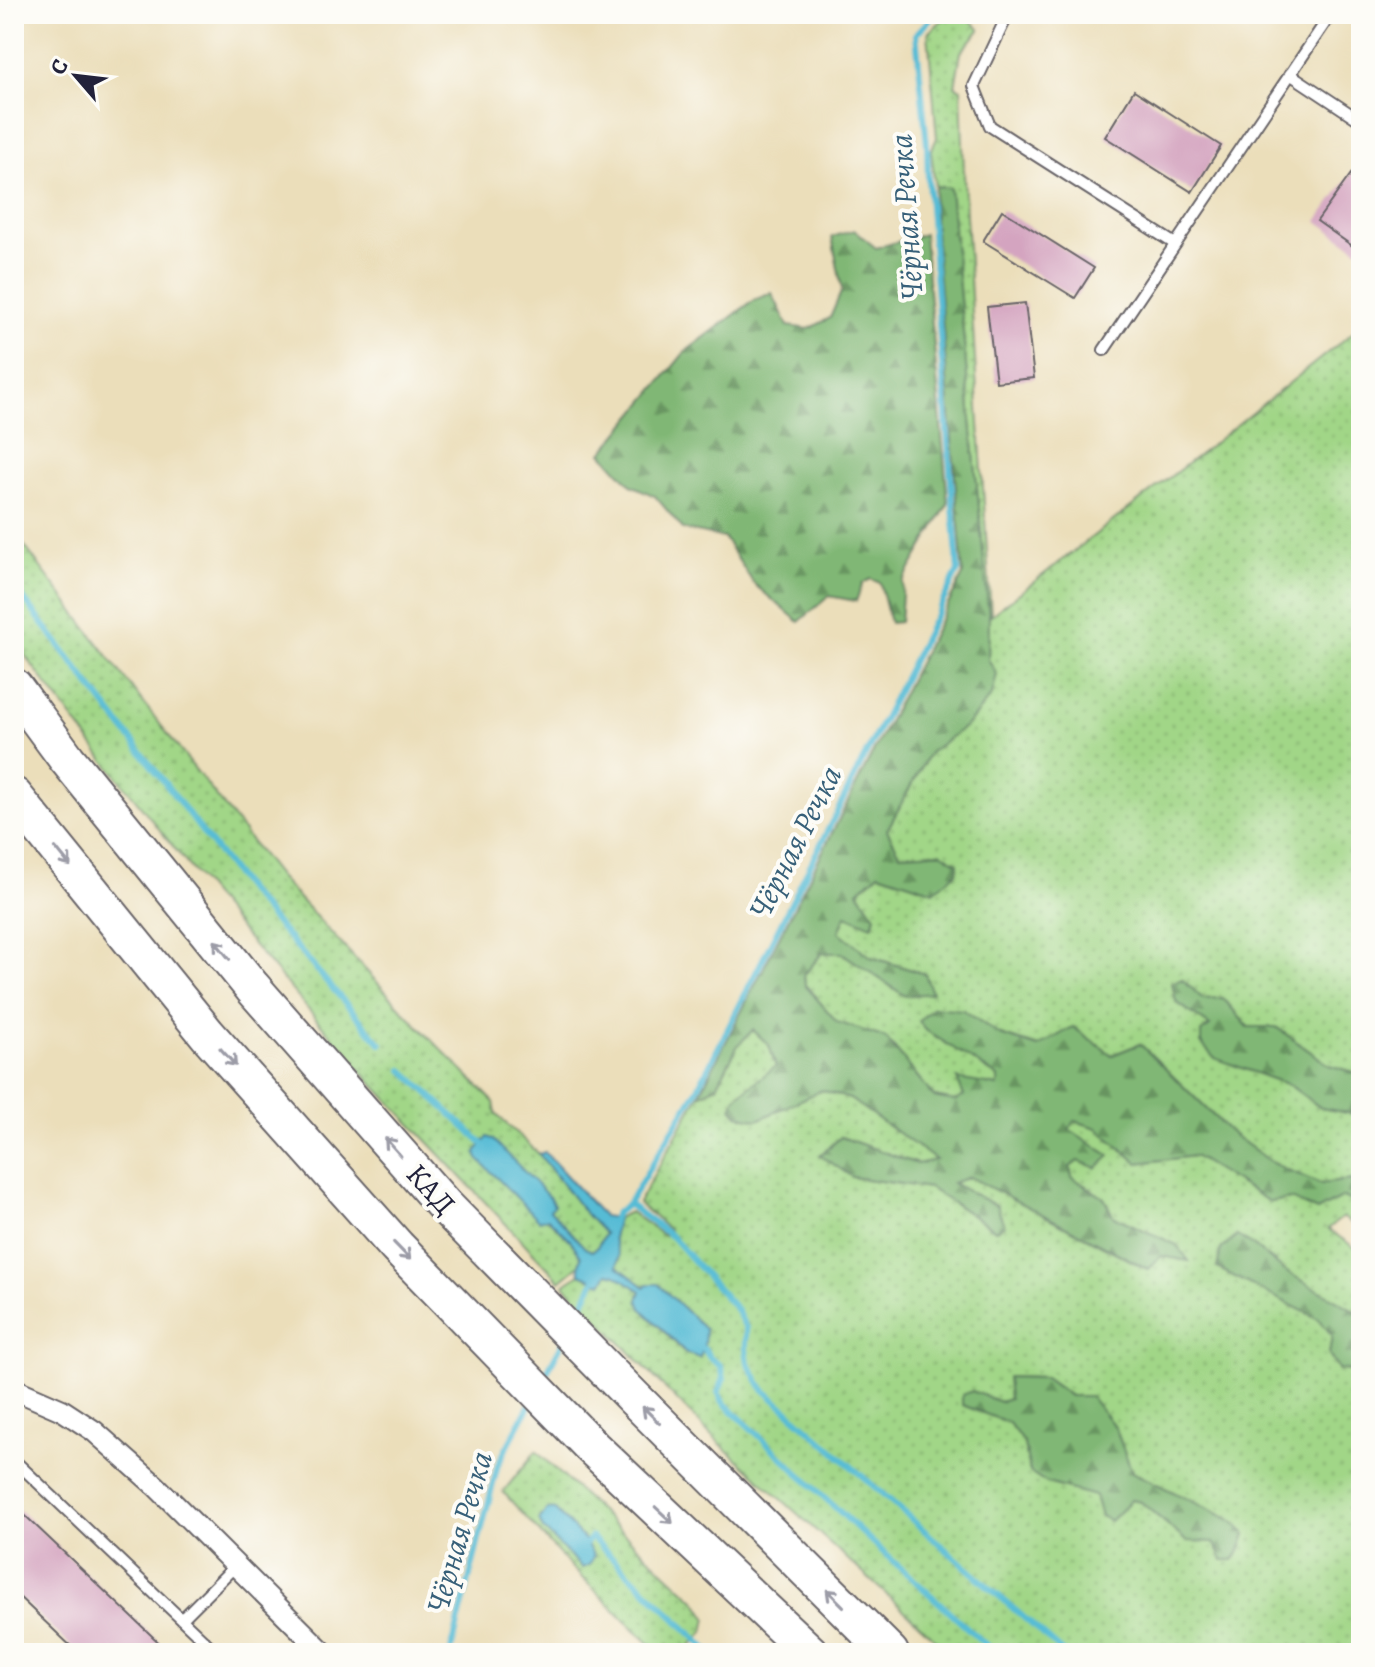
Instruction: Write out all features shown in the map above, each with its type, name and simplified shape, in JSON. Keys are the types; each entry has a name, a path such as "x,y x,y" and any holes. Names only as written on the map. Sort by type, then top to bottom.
{"highway":[{"name":"КАД","path":"14,687 67,759 252,987 444,1205 890,1653"},
{"path":"14,796 207,1034 397,1247 593,1448 810,1653"}],"street":[{"path":"14,1389 62,1410 94,1431 156,1486 324,1653"}],"lane":[{"path":"1008,14 974,86 990,126 1175,244"},
{"path":"1104,350 1331,14"},
{"path":"1290,74 1361,121"},
{"path":"14,1460 217,1653"},
{"path":"182,1619 236,1565"}],"green space":[{"path":"949,14 964,14 980,30 961,52 955,86 961,89 991,615 1361,326 1361,1074 1329,1065 1276,1027 1248,1027 1223,998 1203,999 1182,980 1176,1002 1210,1026 1214,1058 1289,1085 1321,1108 1353,1114 1361,1120 1361,1186 1352,1180 1320,1184 1274,1164 1231,1133 1140,1044 1112,1055 1073,1027 1039,1047 1000,1035 963,1010 924,1029 998,1076 998,1086 958,1080 964,1096 955,1101 934,1097 886,1038 837,1022 805,985 804,975 822,953 842,953 905,996 925,974 871,957 839,932 845,914 873,925 875,916 858,891 879,873 934,891 941,852 900,854 887,830 929,753 968,724 992,695 988,659 989,618 950,189 935,186 931,151 937,138 928,33"},
{"path":"935,186 950,188 989,618 988,659 997,674 992,695 968,724 929,753 887,830 900,854 941,852 958,863 957,872 934,891 879,873 858,891 875,916 872,926 846,915 839,932 871,957 925,974 932,993 905,996 842,953 822,953 804,975 805,985 837,1022 886,1038 934,1097 955,1101 964,1096 957,1079 998,1086 998,1077 924,1029 919,1021 933,1007 963,1010 1000,1035 1038,1047 1073,1027 1112,1055 1140,1044 1231,1133 1274,1164 1320,1184 1352,1180 1361,1186 1361,1206 1343,1197 1317,1211 1291,1199 1270,1202 1194,1156 1138,1163 1097,1128 1075,1121 1069,1129 1110,1156 1097,1168 1078,1161 1070,1167 1072,1177 1104,1198 1113,1216 1177,1245 1189,1261 1161,1256 1148,1269 970,1177 952,1183 997,1206 1004,1225 996,1230 929,1188 852,1177 820,1155 841,1137 917,1164 936,1160 850,1099 822,1090 758,1120 738,1115 732,1108 736,1097 776,1066 769,1045 753,1030 738,1045 717,1086 699,1095 963,575 933,205"},
{"path":"854,230 876,248 924,234 948,504 903,581 900,622 890,623 880,583 871,579 863,583 856,601 829,596 799,622 754,584 724,538 683,529 655,496 631,485 602,453 685,352 754,300 772,293 788,326 809,329 830,318 842,290 832,237"},
{"path":"14,532 279,877 416,1024 494,1102 496,1114 539,1154 605,1234 592,1251 585,1248 550,1210 550,1198 547,1218 571,1241 581,1257 579,1265 560,1281 358,1068 228,915 14,641"},
{"path":"1182,979 1203,999 1223,998 1248,1027 1276,1027 1329,1065 1361,1074 1361,1120 1353,1114 1321,1108 1289,1085 1214,1058 1201,1043 1201,1032 1210,1026 1176,1002 1172,983"},
{"path":"753,1030 769,1045 776,1067 736,1097 758,1119 822,1090 850,1099 937,1160 917,1164 841,1137 852,1177 929,1188 995,1230 951,1183 970,1177 1147,1269 1161,1256 1188,1260 1176,1245 1113,1216 1104,1198 1072,1177 1070,1167 1078,1161 1068,1128 1075,1121 1097,1127 1138,1163 1194,1156 1270,1202 1291,1199 1317,1211 1343,1196 1361,1206 1361,1230 1343,1217 1328,1229 1361,1252 1361,1314 1285,1271 1254,1246 1217,1268 1319,1319 1332,1335 1329,1355 1339,1370 1361,1371 1361,1491 1352,1498 1361,1517 1361,1653 951,1653 713,1437 564,1285 580,1274 602,1283 608,1273 616,1274 641,1291 641,1308 685,1353 699,1357 645,1287 616,1266 619,1256 613,1238 617,1218 630,1212 664,1236 669,1230 638,1203 699,1095 717,1086 738,1044","holes":["1008,1377 1045,1378 1115,1427 1132,1472 1231,1520 1186,1541 1141,1502 1132,1500 1101,1516 1095,1496 1047,1483 1030,1472 1024,1444 1009,1423 963,1405 972,1391 1000,1402 1009,1399"]},
{"path":"1237,1236 1285,1271 1361,1314 1361,1371 1339,1370 1329,1355 1332,1335 1319,1319 1217,1268 1221,1249"},
{"path":"1007,1377 1045,1378 1070,1396 1090,1396 1115,1427 1132,1472 1231,1520 1246,1534 1239,1553 1233,1560 1223,1560 1214,1542 1186,1541 1141,1502 1131,1500 1110,1521 1101,1516 1095,1496 1047,1483 1030,1472 1024,1444 1009,1423 962,1405 962,1395 972,1391 1000,1402 1009,1399"},
{"path":"536,1451 697,1602 707,1618 704,1632 690,1646 698,1653 659,1653 569,1565 503,1492"}],"water":[{"path":"488,1137 550,1198 554,1205 550,1210 585,1248 592,1251 605,1234 539,1154 545,1152 603,1216 617,1218 613,1238 619,1256 617,1266 645,1287 647,1284 658,1284 705,1329 704,1349 699,1358 686,1353 641,1308 638,1300 641,1291 616,1275 608,1273 602,1283 580,1274 581,1257 571,1241 548,1218 539,1220 478,1159 476,1152"},
{"path":"547,1509 555,1510 583,1538 594,1556 589,1565 582,1568 543,1529 539,1520"}],"building":[{"path":"1134,90 1221,146 1192,192 1105,137"},
{"path":"1361,160 1361,252 1317,221"},
{"path":"1002,210 1094,268 1075,298 983,241"},
{"path":"1025,303 1034,378 996,382 987,307"},
{"path":"14,1505 170,1653 78,1653 14,1592"}],"waterway":[{"name":"Чёрная Речка","path":"612,1225 615,1214 628,1204 698,1088 958,571 916,34 935,14"},
{"path":"14,586 246,889 381,1044"},
{"path":"403,1070 482,1143"},
{"path":"628,1204 672,1237 736,1309 746,1328 748,1363 763,1389 1064,1653"},
{"name":"Чёрная Речка","path":"574,1321 598,1274"},
{"name":"Чёрная Речка","path":"542,1381 563,1342"},
{"path":"704,1349 721,1366 724,1379 718,1392 723,1402 995,1653"},
{"name":"Чёрная Речка","path":"452,1648 498,1464 531,1402"},
{"path":"586,1543 591,1537 711,1653"}]}
